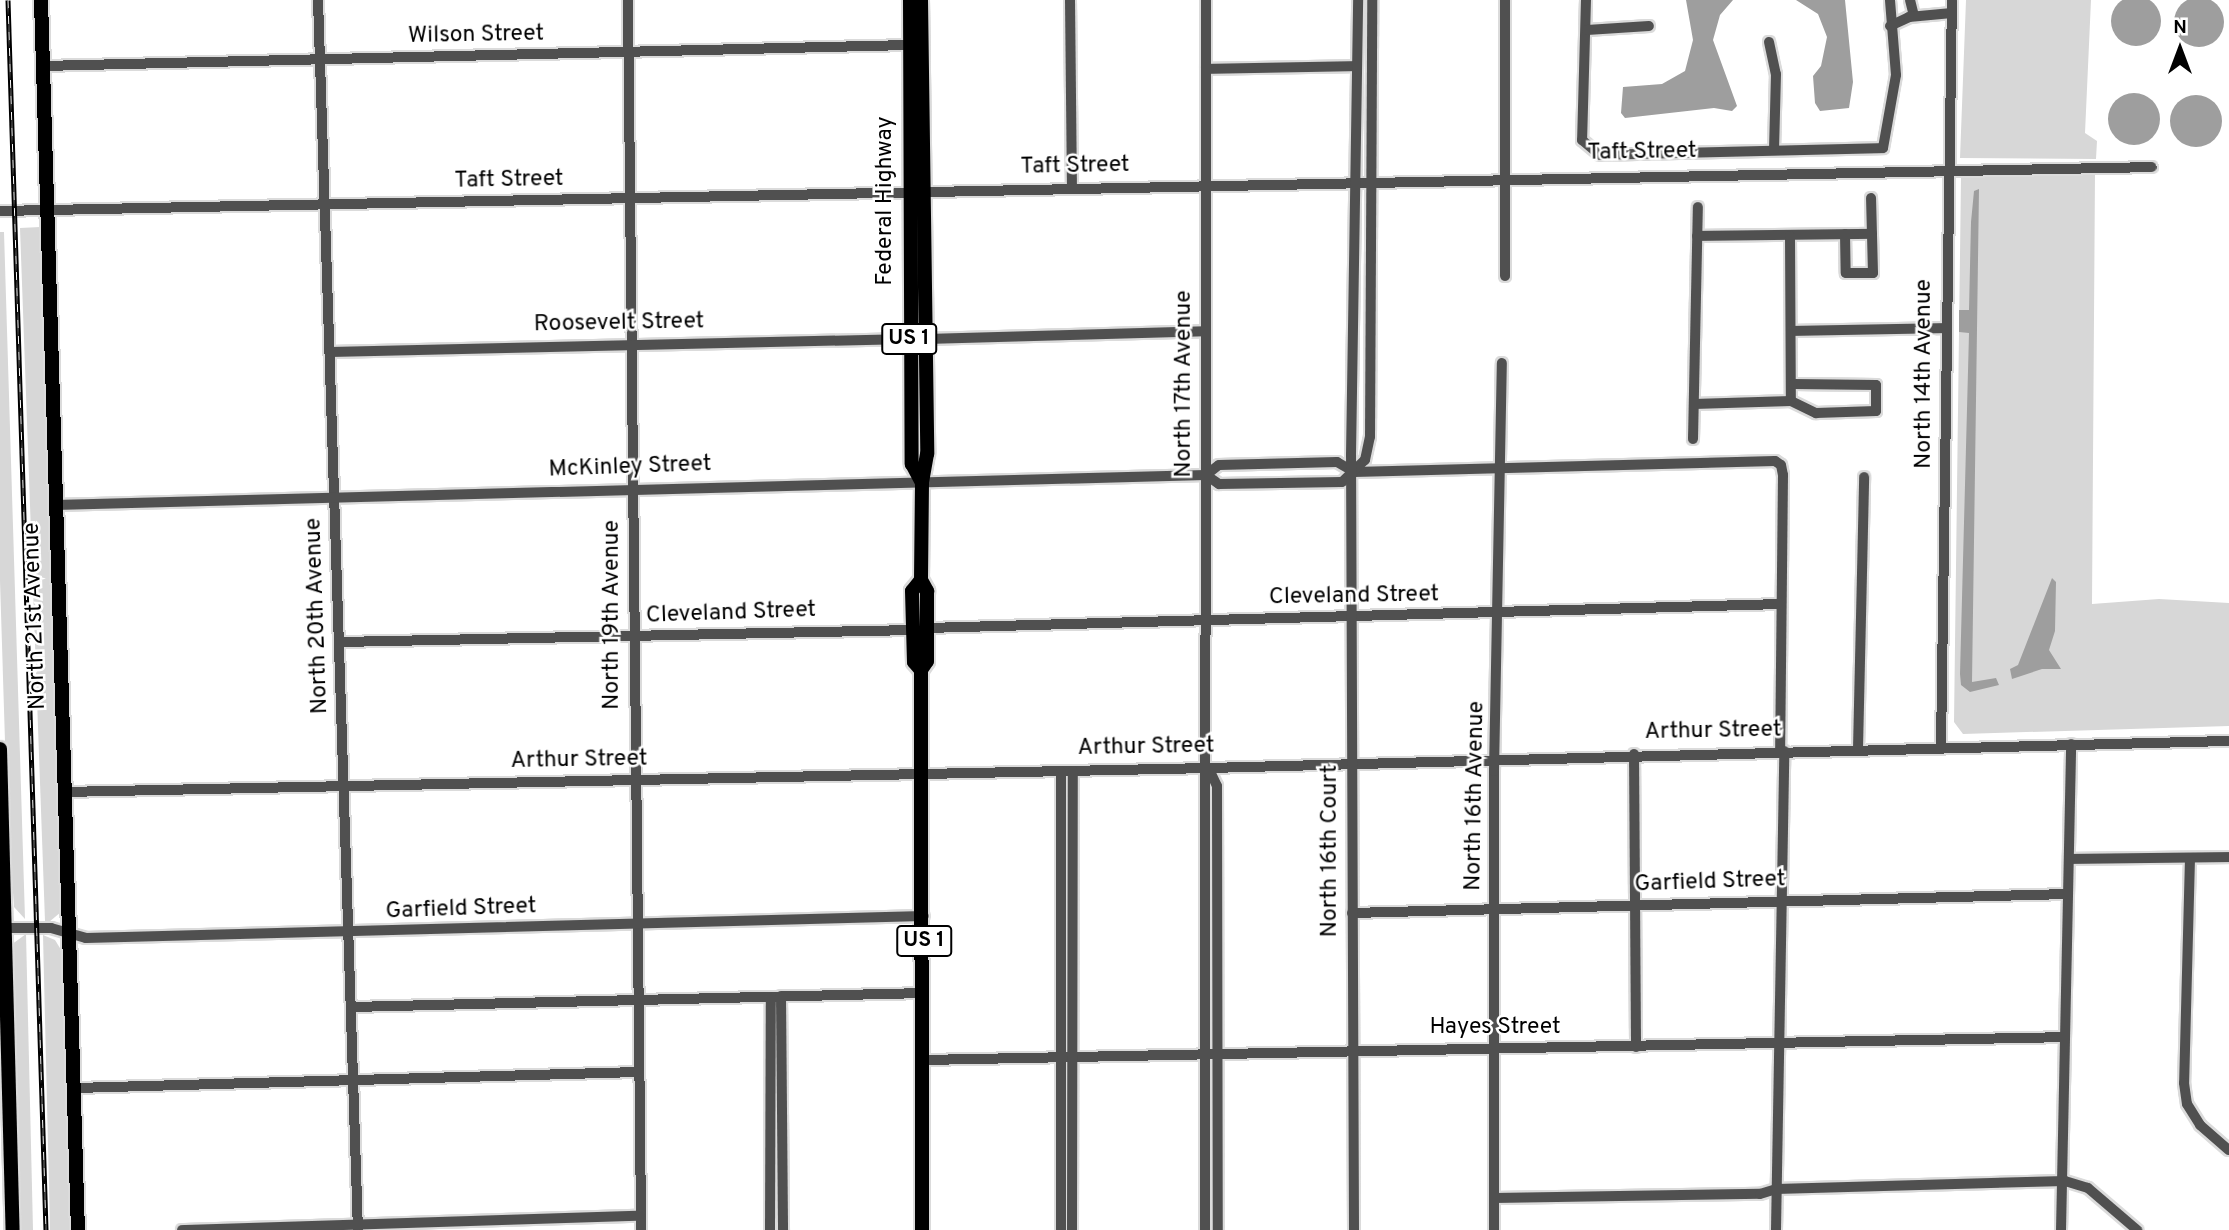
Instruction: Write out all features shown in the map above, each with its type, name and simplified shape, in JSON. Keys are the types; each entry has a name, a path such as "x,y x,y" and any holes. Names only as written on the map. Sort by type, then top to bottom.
{"main road":[{"name":"North 21st Avenue","path":"41,0 64,792 76,1088 78,1230"},
{"name":"Federal Highway","path":"910,0 915,192 926,339 927,454 922,483 921,580 912,591 920,629 914,662 921,670 923,775"},
{"name":"Federal Highway","path":"921,0 909,339 912,464 922,483"},
{"path":"0,749 6,1082 13,1230"},
{"name":"US 1","path":"922,1230 925,1060 923,775"}],"street":[{"name":"North 20th Avenue","path":"318,0 358,1228"},
{"name":"North 19th Avenue","path":"628,0 641,1230"},
{"path":"1070,0 1072,188"},
{"name":"North 17th Avenue","path":"1205,1230 1203,1054 1209,768 1205,331 1206,0"},
{"name":"North 16th Court","path":"1354,1230 1351,618 1358,0"},
{"path":"1354,472 1369,448 1372,0"},
{"path":"1505,0 1506,276"},
{"path":"1586,0 1582,140 1588,149 1600,155 1883,148 1896,75 1890,0"},
{"path":"1910,0 1914,16"},
{"name":"North 14th Avenue","path":"1941,747 1945,328 1952,0"},
{"path":"1890,26 1914,16 1952,13"},
{"path":"1587,30 1648,26"},
{"path":"1769,42 1776,74 1774,150"},
{"name":"Wilson Street","path":"43,66 629,54 910,45"},
{"path":"1206,69 1357,66"},
{"name":"Taft Street","path":"0,211 631,200 1504,177 2152,167"},
{"path":"1845,234 1846,273 1873,273 1871,198"},
{"path":"1693,439 1698,207"},
{"path":"1697,236 1872,234"},
{"path":"1790,236 1794,331 1794,384 1791,401"},
{"path":"1794,331 1945,328"},
{"path":"926,339 1205,331"},
{"name":"Roosevelt Street","path":"330,352 909,339"},
{"name":"North 16th Avenue","path":"1494,1230 1495,759 1500,615 1502,363"},
{"path":"1694,404 1791,401 1816,413 1876,411 1876,385 1794,384"},
{"path":"1369,448 1383,471"},
{"name":"McKinley Street","path":"1206,475 1219,465 1337,462 1354,472 1775,461 1781,465 1781,604"},
{"name":"McKinley Street","path":"55,505 1206,475 1220,484 1342,482 1354,472"},
{"path":"1858,749 1864,477"},
{"path":"1776,1230 1782,902 1781,604"},
{"name":"Cleveland Street","path":"341,642 634,638 1500,615 1781,604"},
{"name":"Arthur Street","path":"64,792 923,775 1634,754 2229,741"},
{"path":"2061,1230 2071,744"},
{"path":"1634,754 1636,1047"},
{"name":"North 17th Avenue","path":"1209,768 1217,786 1218,1230"},
{"path":"1061,1230 1066,1056 1067,771"},
{"path":"2070,859 2229,857"},
{"path":"2190,858 2184,1083 2188,1104 2200,1125 2229,1150"},
{"name":"Garfield Street","path":"1352,912 2068,894"},
{"name":"Garfield Street","path":"2,928 51,928 70,935 350,934 924,916"},
{"path":"352,1007 924,993"},
{"path":"770,1230 776,997"},
{"path":"776,997 783,1230"},
{"name":"Hayes Street","path":"925,1060 1496,1047 1506,1051 2065,1037"},
{"path":"1066,1056 1072,1230"},
{"path":"76,1088 639,1072"},
{"path":"1494,1198 1760,1194 1776,1189 2064,1181 2088,1188 2137,1230"},
{"path":"182,1230 358,1228 640,1216"}],"shaded area":[{"path":"2136,-4 2154,3 2161,21 2154,39 2136,46 2118,39 2111,21 2118,3"},
{"path":"2189,-2 2209,-2 2223,12 2223,32 2209,46 2189,46 2175,32 2175,12"},
{"path":"1686,0 1733,0 1720,15 1713,40 1737,106 1732,111 1714,108 1625,118 1621,113 1623,87 1662,84 1685,71 1693,40"},
{"path":"1796,0 1845,0 1853,82 1849,108 1820,111 1815,103 1813,76 1821,66 1827,37 1818,14"},
{"path":"1966,0 2091,0 2085,133 2097,141 2096,159 1960,158"},
{"path":"2134,93 2153,100 2160,119 2153,138 2134,145 2115,138 2108,119 2115,100"},
{"path":"2196,95 2215,102 2222,121 2215,140 2196,147 2177,140 2170,121 2177,102"},
{"path":"2095,174 2092,604 2159,599 2229,603 2229,726 1963,734 1954,722 1961,177"},
{"path":"1979,189 1972,682 1996,678 1999,685 1970,692 1961,685 1960,674 1969,333 1959,332 1959,310 1969,310 1971,222 1974,191"},
{"path":"40,227 61,912 49,922 45,921 20,228"},
{"path":"0,232 4,232 25,919 14,907 7,806 0,580"},
{"path":"2052,578 2056,582 2055,631 2049,650 2061,669 2042,669 2012,679 2010,669 2018,665"},
{"path":"26,934 33,1230 20,1230 11,945"},
{"path":"43,935 55,940 63,953 72,1230 50,1230"}],"railway":[{"path":"8,0 46,1230"}]}
